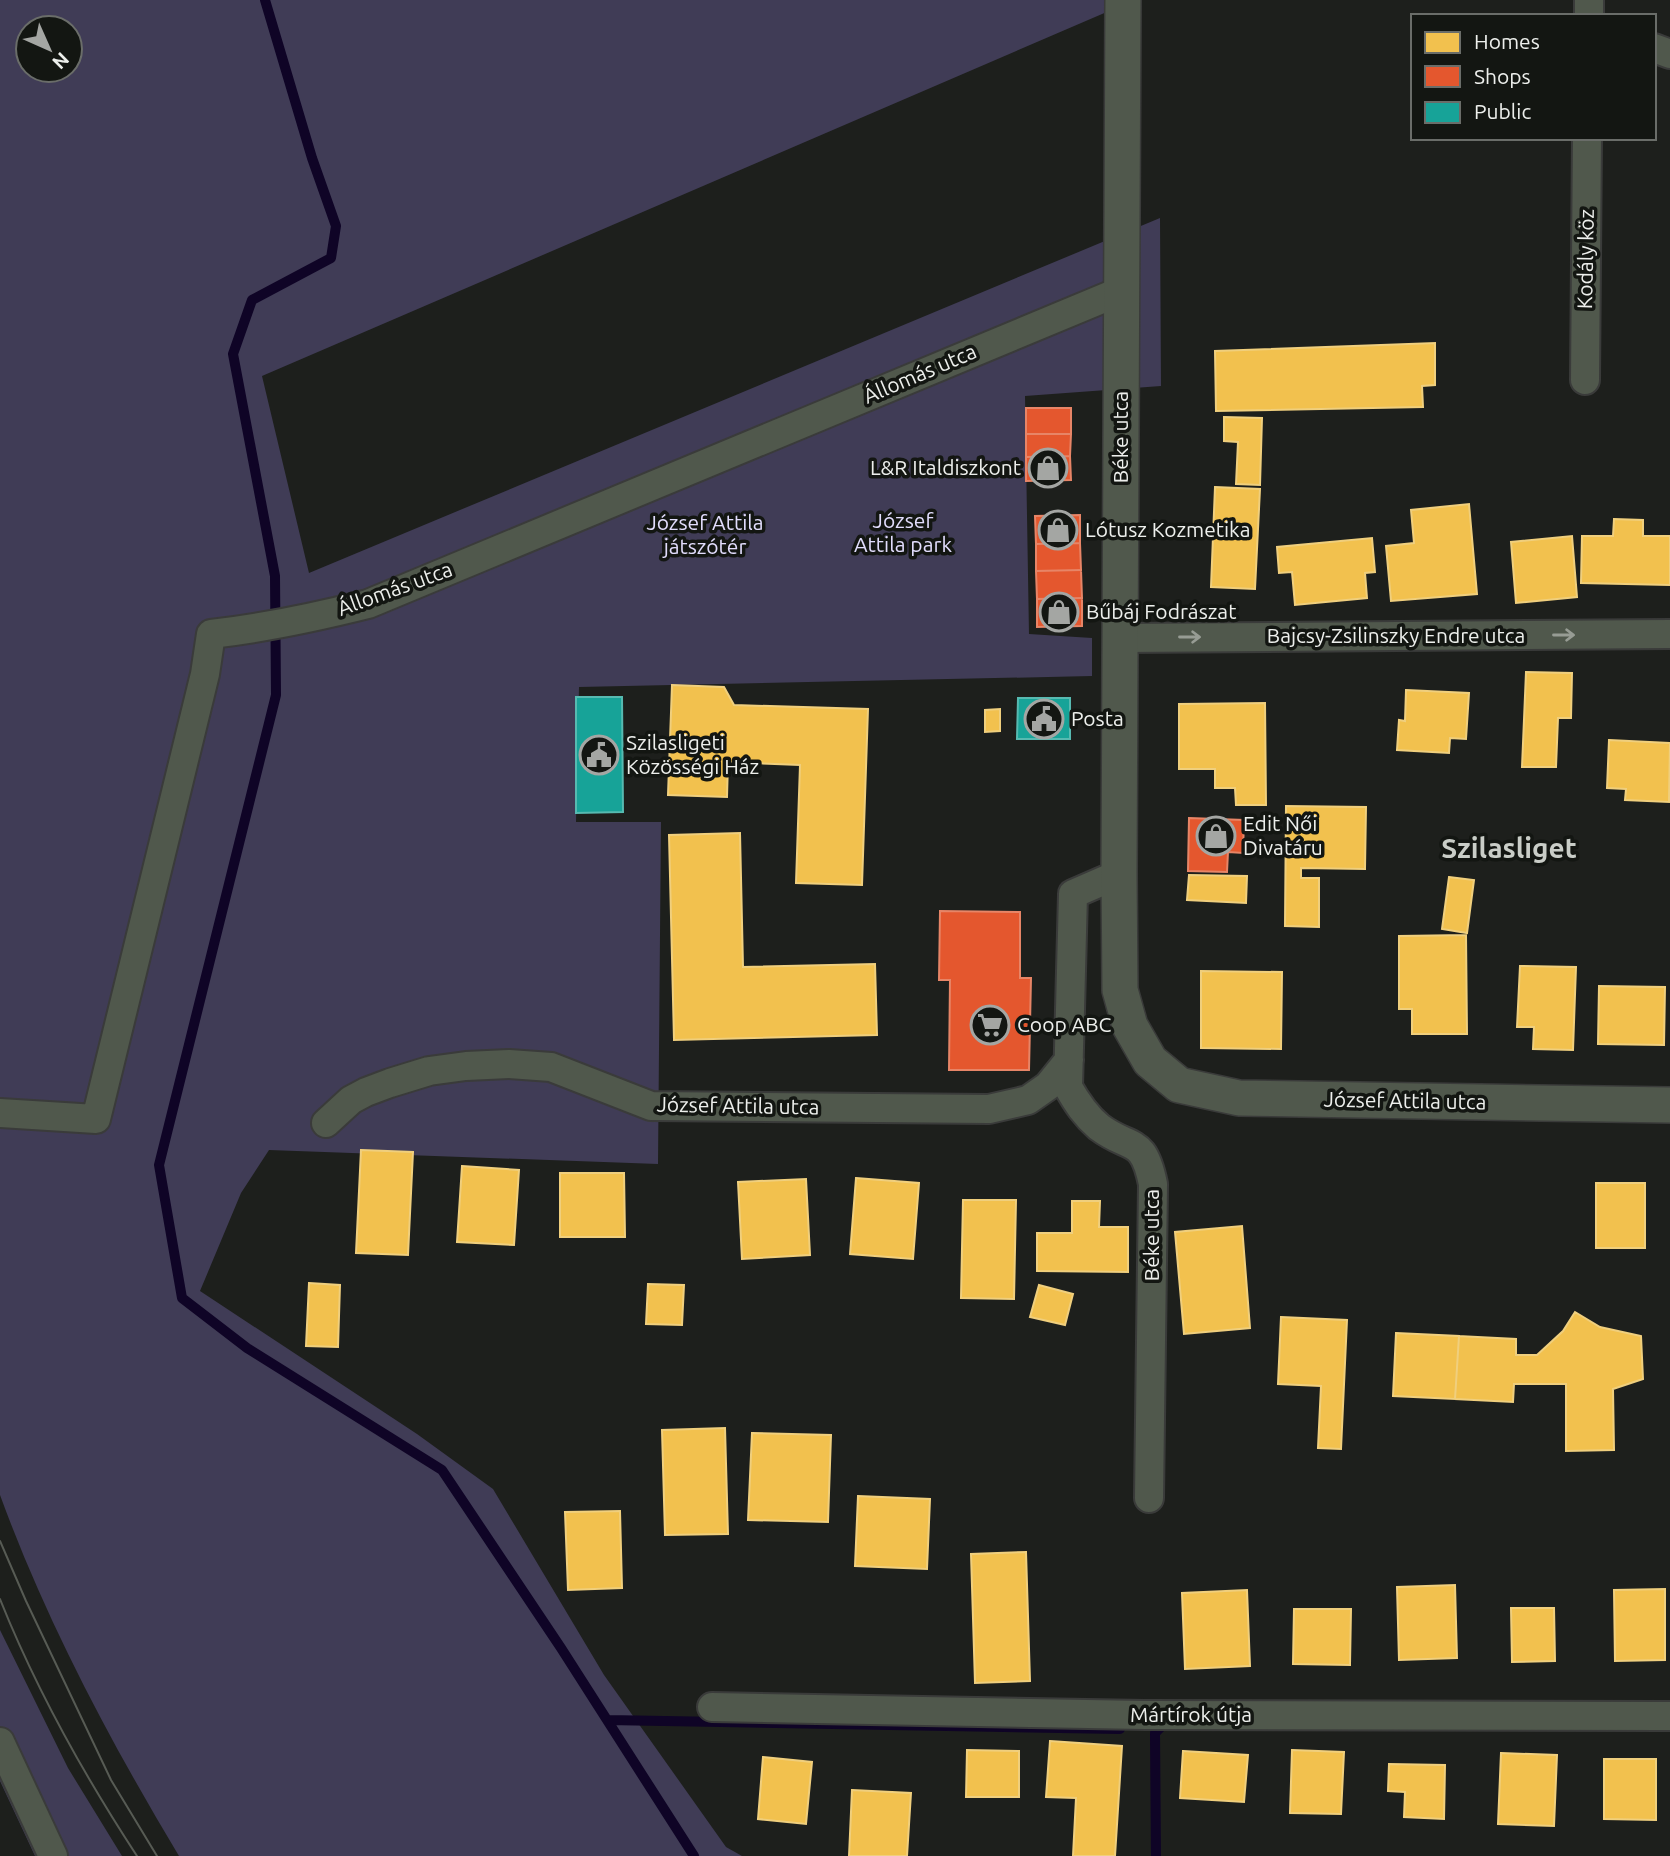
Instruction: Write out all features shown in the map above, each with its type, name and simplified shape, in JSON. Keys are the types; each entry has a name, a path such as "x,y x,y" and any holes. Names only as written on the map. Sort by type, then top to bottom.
{"street":[{"name":"Béke utca","path":"1123,0 1120,990 1130,1026 1150,1061"},
{"name":"Kodály köz","path":"1585,380 1587,140"},
{"name":"Állomás utca","path":"0,1113 96,1119 205,674 211,634 299,621 368,604 1122,291"},
{"name":"Bajcsy-Zsilinszky Endre utca","path":"1121,638 1670,635"},
{"name":"Béke utca","path":"1119,874 1073,894 1068,1087 1080,1110 1101,1128 1137,1146 1149,1165 1153,1184 1149,1498"},
{"name":"József Attila utca","path":"327,1123 351,1100 366,1092 429,1071 466,1066 509,1064 551,1068 651,1106 989,1108 1028,1100 1048,1086 1069,1060"},
{"name":"József Attila utca","path":"1150,1061 1180,1085 1239,1098 1670,1105"},
{"name":"Mártírok útja","path":"712,1707 1144,1715 1670,1716"},
{"path":"0,1742 53,1856"}],"green space":[{"path":"0,0 1123,0 1123,5 262,376 309,573 1160,218 1161,386 1025,396 1029,634 1092,638 1092,676 579,687 576,822 661,822 658,1164 269,1150 241,1193 200,1291 417,1434 493,1489 604,1675 726,1847 742,1856 179,1856 128,1769 81,1680 18,1542 0,1495"},
{"path":"0,1630 68,1768 122,1856 35,1856 0,1781"}],"building: Homes":[{"path":"1435,343 1435,385 1422,386 1423,407 1216,411 1215,351"},
{"path":"1224,417 1262,418 1260,485 1236,484 1238,442 1224,441"},
{"path":"1215,487 1260,489 1255,589 1211,587"},
{"path":"1469,504 1477,594 1391,601 1386,546 1414,543 1411,510"},
{"path":"1614,519 1643,520 1643,536 1670,536 1670,585 1581,583 1582,536 1613,536"},
{"path":"1572,536 1577,597 1516,603 1511,542"},
{"path":"1372,538 1375,572 1365,573 1367,598 1295,605 1292,572 1279,573 1277,547"},
{"path":"1526,672 1572,673 1571,718 1558,718 1556,767 1522,767"},
{"path":"672,685 724,687 734,705 868,709 862,885 796,883 800,765 728,762 727,797 668,795"},
{"path":"1406,690 1469,693 1466,739 1450,738 1449,753 1397,750 1399,720 1405,721"},
{"path":"1265,703 1266,805 1236,805 1235,788 1215,788 1215,769 1179,769 1179,704"},
{"path":"1000,709 1000,731 985,732 985,710"},
{"path":"1609,740 1670,743 1669,802 1625,800 1626,789 1607,788"},
{"path":"1286,806 1366,807 1365,869 1301,868 1301,878 1319,878 1319,927 1285,926"},
{"path":"740,833 743,967 875,964 877,1035 674,1040 669,835"},
{"path":"1189,875 1247,876 1246,903 1187,900"},
{"path":"1449,877 1474,880 1467,933 1442,929"},
{"path":"1466,935 1467,1034 1412,1034 1412,1009 1399,1009 1399,936"},
{"path":"1520,966 1576,967 1573,1050 1533,1049 1534,1027 1517,1027"},
{"path":"1201,971 1282,972 1281,1049 1201,1048"},
{"path":"1599,986 1665,987 1664,1045 1598,1044"},
{"path":"361,1150 413,1152 408,1255 356,1253"},
{"path":"462,1166 519,1170 514,1245 457,1242"},
{"path":"560,1173 624,1173 625,1237 560,1237"},
{"path":"856,1178 919,1183 913,1259 850,1254"},
{"path":"806,1179 810,1255 742,1259 738,1182"},
{"path":"1596,1183 1645,1183 1645,1248 1596,1248"},
{"path":"963,1200 1016,1200 1014,1299 961,1298"},
{"path":"1072,1201 1100,1201 1099,1227 1128,1227 1128,1272 1037,1271 1037,1233 1072,1233"},
{"path":"1242,1226 1250,1328 1184,1334 1175,1232"},
{"path":"309,1283 340,1285 338,1347 306,1346"},
{"path":"648,1284 684,1285 682,1325 646,1324"},
{"path":"1039,1285 1073,1294 1065,1325 1030,1317"},
{"path":"1575,1312 1600,1327 1641,1336 1643,1379 1613,1389 1614,1450 1566,1451 1566,1384 1514,1384 1513,1402 1455,1399 1459,1336 1516,1339 1516,1355 1537,1355 1563,1331"},
{"path":"1281,1317 1347,1320 1341,1449 1318,1448 1321,1386 1278,1384"},
{"path":"1396,1333 1459,1336 1455,1399 1393,1396"},
{"path":"725,1428 728,1534 665,1535 662,1430"},
{"path":"752,1433 831,1435 828,1522 748,1520"},
{"path":"858,1496 930,1499 927,1569 855,1566"},
{"path":"620,1511 622,1588 568,1590 565,1512"},
{"path":"1026,1552 1030,1681 975,1683 971,1554"},
{"path":"1455,1585 1457,1658 1399,1660 1397,1587"},
{"path":"1665,1589 1665,1660 1615,1661 1614,1590"},
{"path":"1247,1590 1250,1666 1185,1669 1182,1593"},
{"path":"1511,1608 1554,1608 1555,1661 1512,1662"},
{"path":"1294,1609 1351,1609 1350,1665 1293,1664"},
{"path":"1050,1741 1122,1746 1115,1856 1073,1856 1076,1798 1046,1797"},
{"path":"967,1750 1019,1751 1019,1797 966,1797"},
{"path":"1292,1750 1344,1752 1341,1814 1290,1813"},
{"path":"1183,1751 1248,1755 1244,1802 1180,1798"},
{"path":"1501,1753 1557,1755 1554,1826 1498,1824"},
{"path":"763,1757 812,1762 806,1824 758,1819"},
{"path":"1604,1759 1656,1759 1656,1820 1604,1819"},
{"path":"1389,1764 1445,1765 1444,1819 1404,1817 1405,1792 1388,1791"},
{"path":"852,1790 911,1793 907,1856 849,1856"}],"building: Shops":[{"path":"1026,408 1071,408 1071,434 1026,434"},
{"path":"1026,434 1071,434 1070,456 1026,457"},
{"name":"L&R Italdiszkont","path":"1070,456 1071,480 1026,481 1026,457"},
{"name":"Lótusz Kozmetika","path":"1080,515 1080,543 1036,544 1035,516"},
{"path":"1080,543 1081,570 1036,571 1036,544"},
{"path":"1081,570 1082,598 1037,599 1036,571"},
{"name":"Bűbáj Fodrászat","path":"1082,598 1082,626 1037,627 1037,599"},
{"name":"Edit Női Divatáru","path":"1189,818 1244,820 1243,853 1228,852 1227,872 1188,871"},
{"name":"Coop ABC","path":"940,911 1020,912 1020,978 1031,978 1029,1070 949,1070 950,980 939,980"}],"building: Public":[{"name":"Szilasligeti Közösségi Ház","path":"576,697 622,697 623,812 576,813"},
{"name":"Posta","path":"1018,698 1070,698 1070,739 1017,739"}],"waterway":[{"path":"265,0 312,158 336,226 331,258 252,300 233,354 275,576 276,695 159,1165 182,1298 247,1348 442,1470 561,1648 694,1856"},
{"path":"607,1720 1120,1729"},
{"path":"1156,1856 1155,1733 1164,1724 1170,1724"}],"tram line":[{"path":"0,1541 111,1780 157,1856"},
{"path":"0,1599 29,1666 62,1731 137,1856"}],"place":[{"name":"L&R Italdiszkont","path":"1048,468"},
{"name":"Lótusz Kozmetika","path":"1058,530"},
{"name":"Bűbáj Fodrászat","path":"1059,612"},
{"name":"Posta","path":"1044,719"},
{"name":"Szilasligeti Közösségi Ház","path":"599,755"},
{"name":"Edit Női Divatáru","path":"1216,836"},
{"name":"Coop ABC","path":"990,1025"}],"district":[{"name":"Szilasliget","path":"1509,848"}],"park label":[{"name":"József Attila park","path":"903,533"},
{"name":"József Attila játszótér","path":"705,535"}]}
